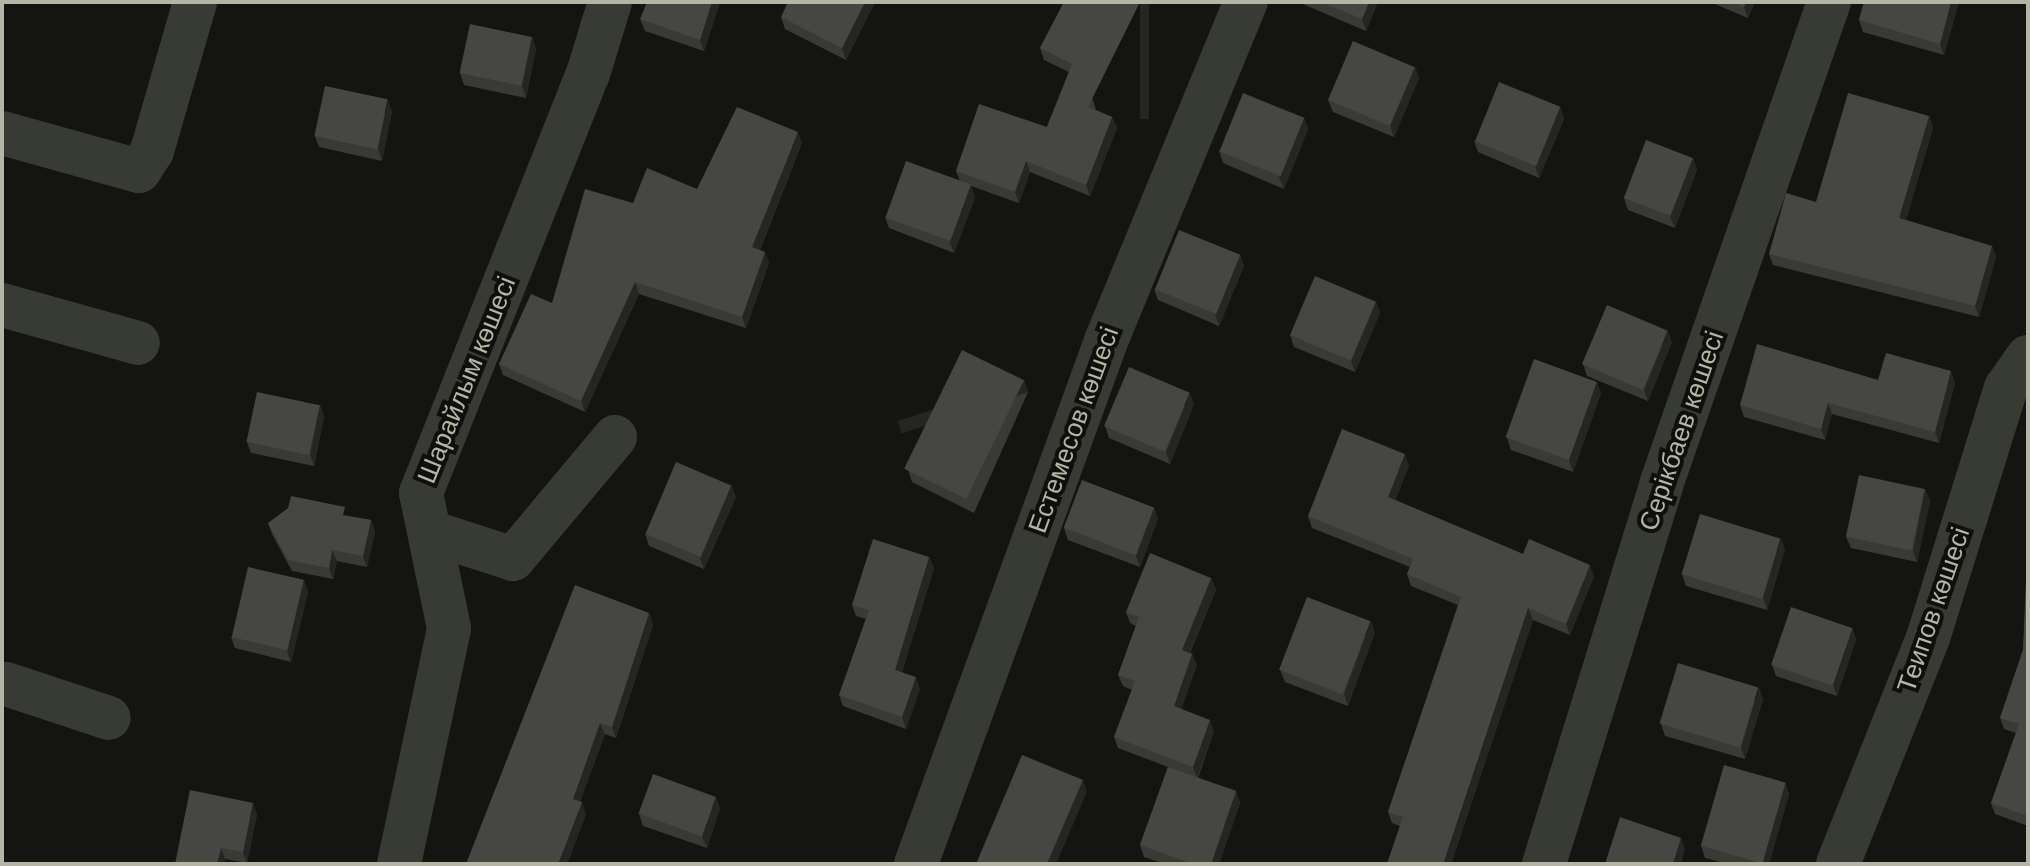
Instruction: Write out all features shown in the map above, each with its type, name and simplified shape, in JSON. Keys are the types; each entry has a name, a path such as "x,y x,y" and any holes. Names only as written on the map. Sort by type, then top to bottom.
{"street":[{"path":"2,133 139,171 152,151 195,2"},
{"name":"Шарайлым көшесі","path":"399,864 449,628 421,493 588,74 610,2"},
{"name":"Естемесов көшесі","path":"916,864 1106,341 1246,2"},
{"name":"Серікбаев көшесі","path":"1544,864 1661,485 1829,2"},
{"path":"2,305 138,343"},
{"name":"Теипов көшесі","path":"1838,864 1928,638 2006,388 2028,357"},
{"path":"430,532 513,559 615,437"},
{"path":"3,689 109,718"}],"building":[{"path":"647,2 712,2 700,40 640,19"},
{"path":"788,2 865,2 842,48 781,17"},
{"path":"1064,2 1140,2 1088,107 1112,117 1086,185 1026,161 1015,192 956,171 979,104 1047,127 1072,64 1040,48"},
{"path":"1321,2 1369,2 1362,19"},
{"path":"1864,2 1951,2 1940,44 1859,20"},
{"path":"470,24 532,37 521,86 460,73"},
{"path":"1353,41 1415,67 1390,126 1328,100"},
{"path":"1499,82 1560,107 1536,166 1475,141"},
{"path":"325,86 388,99 377,149 314,136"},
{"path":"1243,93 1304,118 1281,176 1219,151"},
{"path":"1848,93 1929,116 1899,218 1992,246 1975,306 1769,254 1786,193 1816,202"},
{"path":"737,107 798,132 752,247 765,252 742,317 635,282 581,401 499,364 531,294 552,303 585,189 633,203 647,168 697,189"},
{"path":"1646,140 1693,158 1670,216 1624,198"},
{"path":"906,161 971,185 950,241 885,217"},
{"path":"1179,230 1240,255 1216,314 1155,289"},
{"path":"1315,276 1376,302 1351,361 1290,335"},
{"path":"1607,305 1668,331 1643,390 1582,364"},
{"path":"1757,344 1878,380 1886,353 1951,371 1935,432 1828,403 1821,429 1740,405"},
{"path":"962,350 1024,380 966,499 904,469"},
{"path":"1534,359 1597,382 1569,460 1506,437"},
{"path":"1129,367 1190,393 1165,452 1104,426"},
{"path":"257,392 320,405 309,455 246,442"},
{"path":"1342,429 1405,454 1388,497 1523,554 1529,539 1590,565 1566,624 1528,608 1443,864 1387,864 1403,817 1388,812 1461,597 1407,574 1413,559 1308,516"},
{"path":"676,462 731,485 701,557 646,534"},
{"path":"1859,475 1925,489 1911,551 1846,537"},
{"path":"1082,480 1154,508 1136,555 1064,528"},
{"path":"291,496 345,507 343,515 371,520 363,556 332,550 329,568 288,560 268,523 288,508"},
{"path":"1700,514 1780,539 1762,599 1682,574"},
{"path":"873,539 929,557 895,670 916,677 902,717 839,695 869,610 852,605"},
{"path":"1150,553 1211,578 1182,650 1192,654 1174,706 1210,720 1193,767 1114,737 1135,681 1118,675 1139,617 1126,612"},
{"path":"248,567 304,580 287,650 232,637"},
{"path":"2026,579 2028,816 1991,803 2019,724 2000,718 2023,650"},
{"path":"575,585 649,613 612,727 600,723 573,799 582,802 558,864 466,864"},
{"path":"1307,597 1370,621 1343,694 1279,670"},
{"path":"1791,607 1852,628 1833,686 1771,665"},
{"path":"1678,663 1758,688 1740,748 1660,723"},
{"path":"1022,755 1083,780 1047,864 976,864"},
{"path":"1724,765 1786,783 1762,863 1701,846"},
{"path":"1168,767 1236,791 1211,864 1193,864 1140,845"},
{"path":"653,774 716,797 702,836 639,813"},
{"path":"190,790 253,803 243,852 221,848 217,864 175,864"},
{"path":"1620,817 1681,838 1673,864 1605,864"}]}
